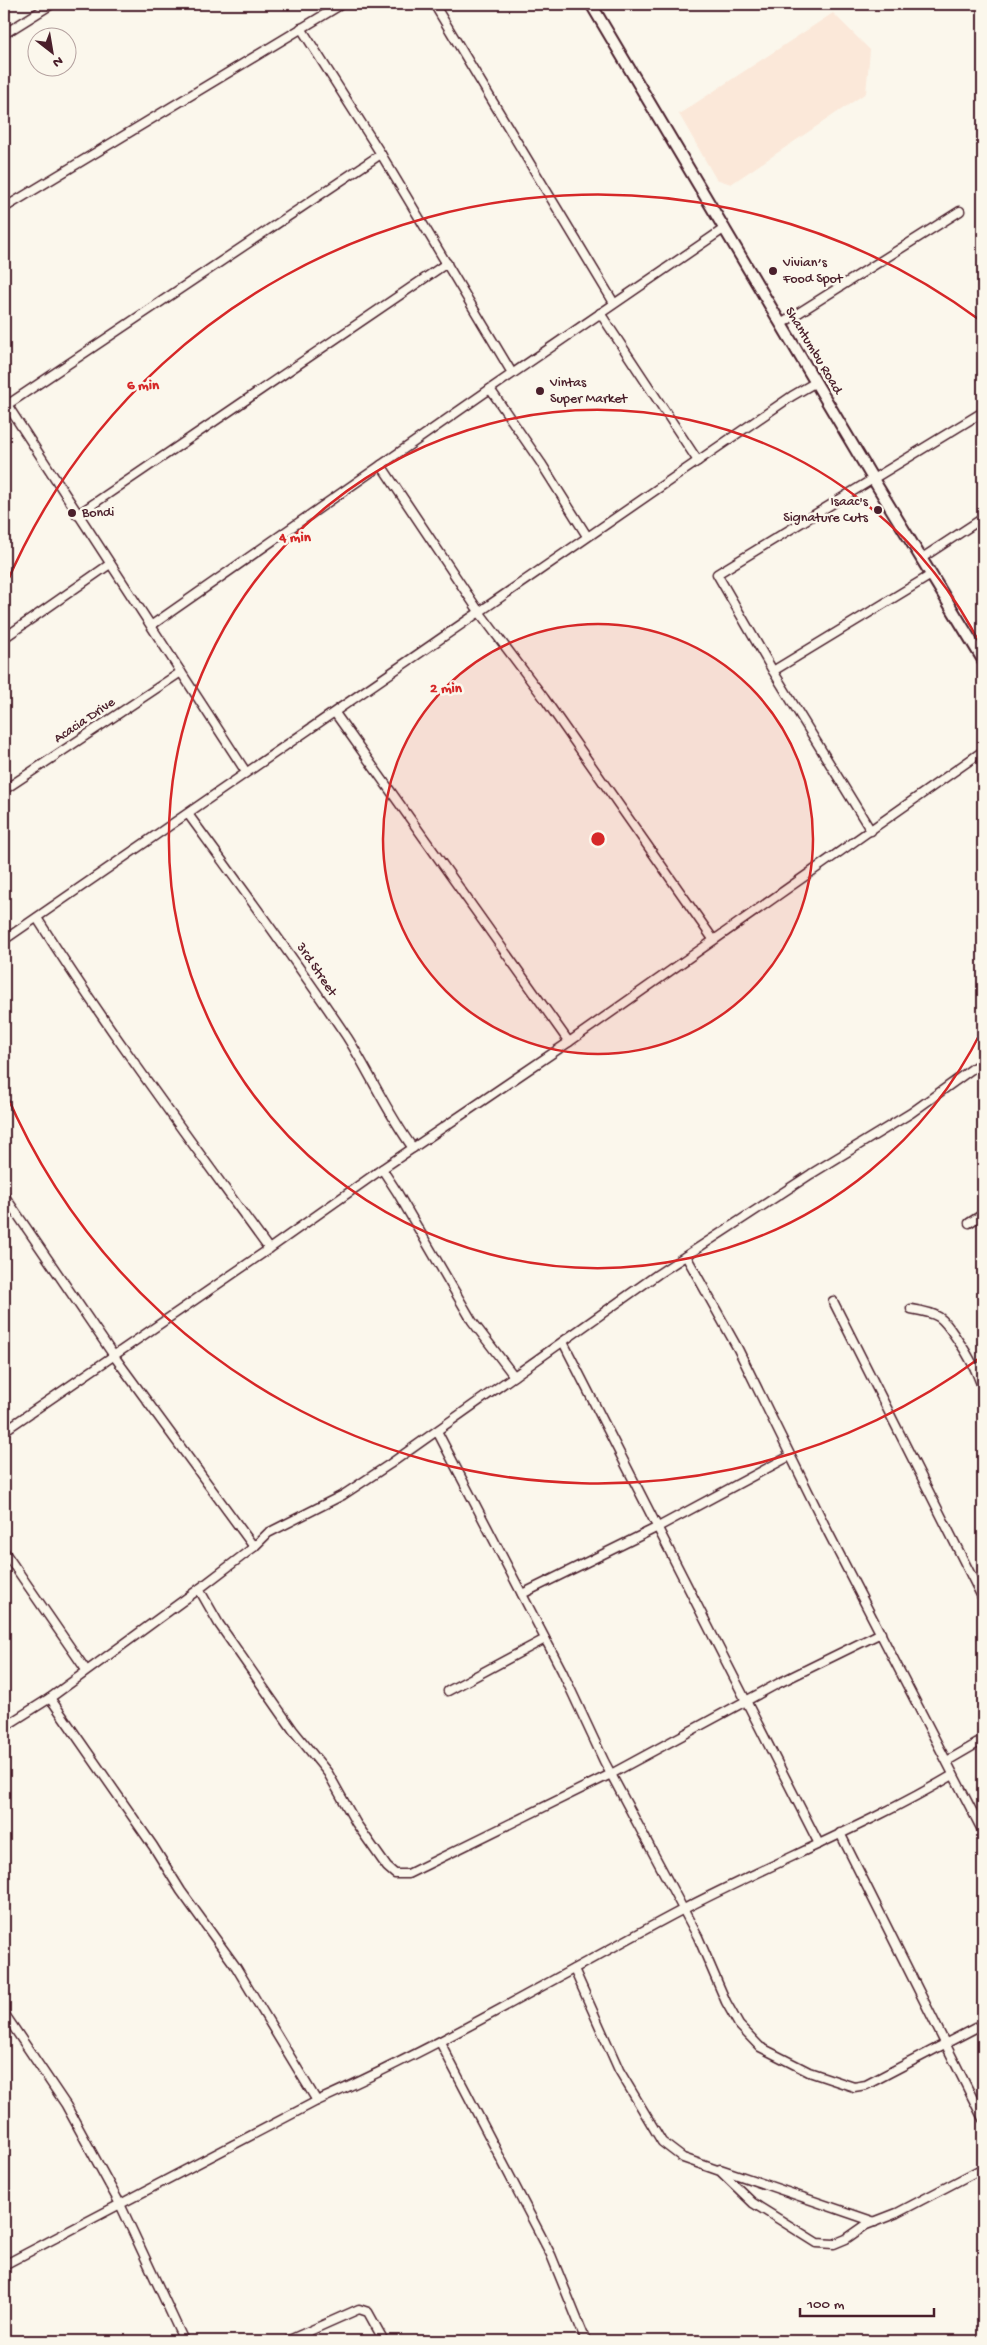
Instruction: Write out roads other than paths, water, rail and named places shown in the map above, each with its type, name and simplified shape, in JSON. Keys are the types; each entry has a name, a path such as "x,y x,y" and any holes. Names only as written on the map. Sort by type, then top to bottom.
{"street":[{"path":"4,34 52,4"},
{"path":"4,208 342,4"},
{"path":"434,4 614,303"},
{"name":"Shantumbu Road","path":"591,4 983,660"},
{"path":"300,28 381,154 512,373"},
{"path":"246,772 5,402 381,154"},
{"path":"781,324 960,211"},
{"path":"152,625 490,388 725,228"},
{"path":"77,515 447,263"},
{"path":"600,313 698,461"},
{"path":"4,940 480,613 587,536 792,396 816,382"},
{"path":"490,388 541,463 587,536"},
{"path":"871,831 773,671 717,574 983,412"},
{"path":"381,464 480,613 544,698 713,939"},
{"path":"922,558 983,518"},
{"path":"5,635 110,564"},
{"path":"773,671 931,575"},
{"name":"Acacia Drive","path":"4,790 181,672"},
{"path":"335,713 569,1042"},
{"path":"4,1431 569,1042 983,751"},
{"name":"3rd Street","path":"188,814 293,958 358,1055 394,1122 413,1148"},
{"path":"37,918 139,1070 269,1249"},
{"path":"4,1727 50,1698 254,1547 268,1533 343,1495 437,1431 658,1274 811,1174 911,1113 983,1061"},
{"path":"382,1169 472,1320 514,1376"},
{"path":"4,1195 114,1356 254,1547"},
{"path":"969,1223 983,1214"},
{"path":"686,1256 738,1349 790,1456 983,1832"},
{"path":"833,1300 983,1599"},
{"path":"911,1309 943,1318 966,1350 983,1388"},
{"path":"563,1342 819,1844"},
{"path":"975,1369 983,1365"},
{"path":"437,1431 545,1639 611,1774 683,1909 739,2025 760,2047 809,2072 854,2087 866,2085 945,2042 983,2024"},
{"path":"522,1594 658,1527 790,1456"},
{"path":"4,1551 86,1670"},
{"path":"199,1588 219,1624 293,1730 328,1773 356,1823 387,1867 395,1874 408,1874 611,1774 747,1700 881,1632"},
{"path":"448,1691 545,1639"},
{"path":"50,1698 153,1846 181,1891 236,1967 317,2101"},
{"path":"947,1761 983,1740"},
{"path":"4,2265 317,2101 440,2042 683,1909 840,1834 954,1775"},
{"path":"840,1834 983,2119"},
{"path":"574,1969 619,2070 662,2142 683,2158 874,2222"},
{"path":"4,2016 66,2105 120,2204 184,2341"},
{"path":"440,2042 551,2255 586,2341"},
{"path":"714,2167 753,2203 821,2244 834,2244 846,2239 874,2222 897,2213 983,2168"},
{"path":"288,2341 359,2309 368,2312 384,2341"}],"place":[{"name":"Vivian’s Food Spot","path":"773,271"},
{"name":"Vintas Super Market","path":"540,391"},
{"name":"Isaac's Signature Cuts","path":"878,510"},
{"name":"Bondi","path":"72,513"}]}
